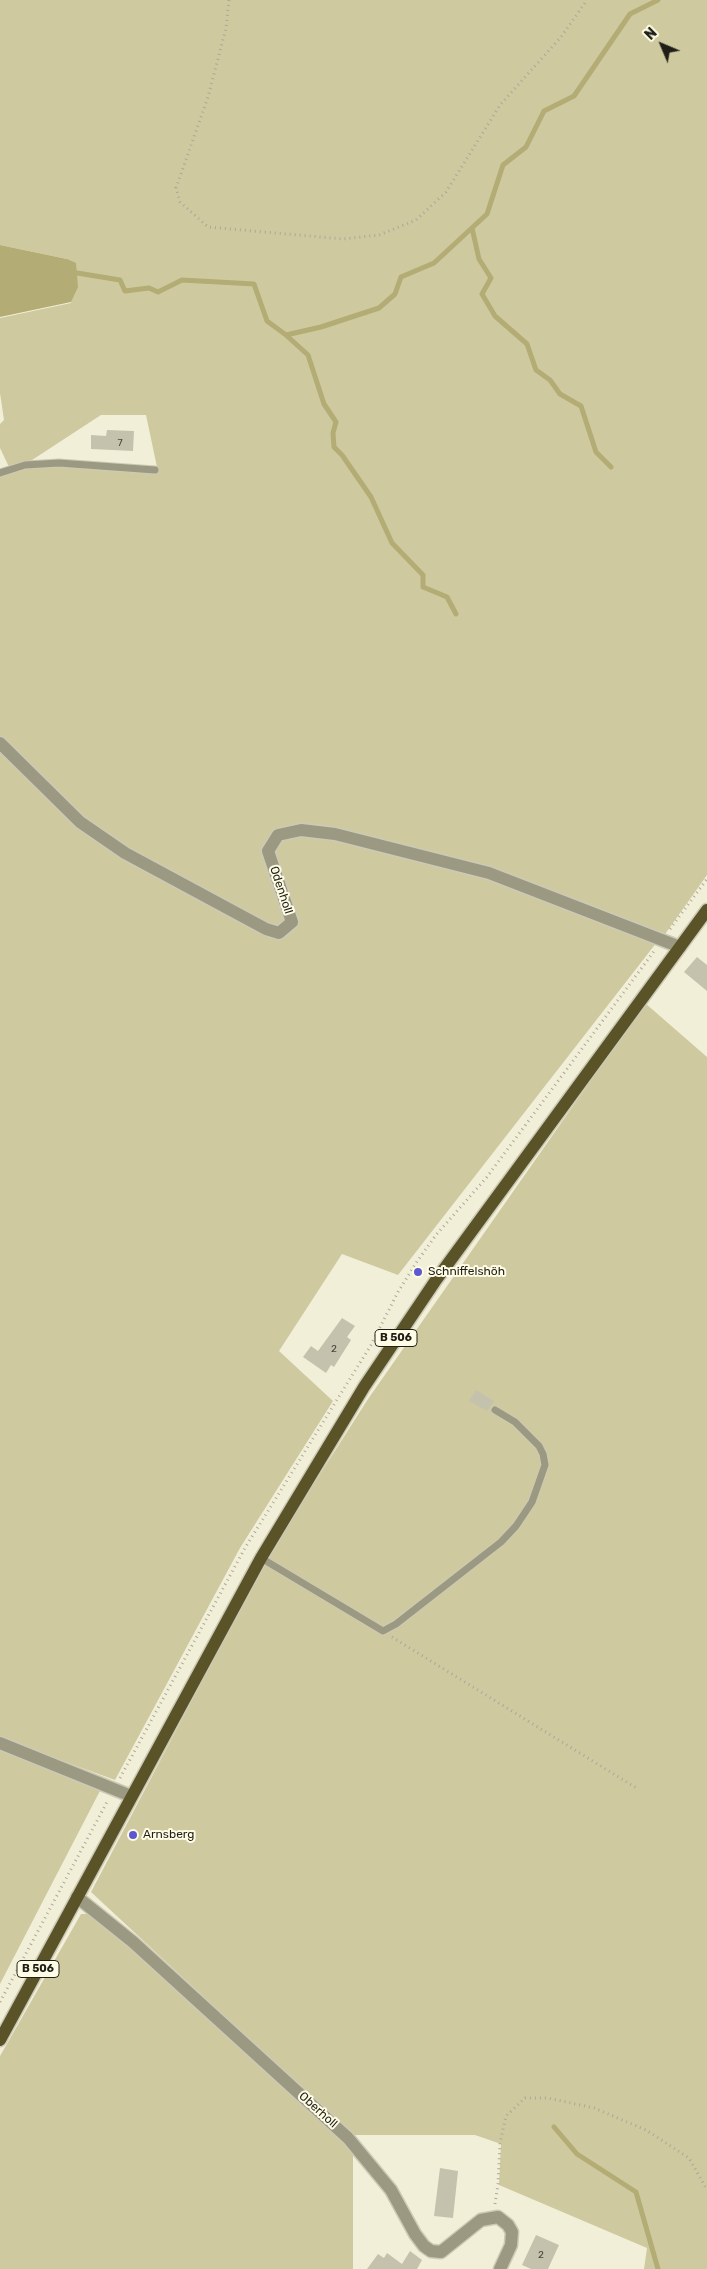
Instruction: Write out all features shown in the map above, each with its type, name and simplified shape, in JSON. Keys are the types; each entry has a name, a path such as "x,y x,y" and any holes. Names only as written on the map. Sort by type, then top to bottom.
{"main road":[{"name":"B 506","path":"0,2040 261,1558 364,1387 436,1280 707,910"}],"street":[{"name":"Odenholl","path":"0,743 80,822 125,853 266,929 279,933 292,922 268,850 278,835 301,830 335,834 489,873 680,947"},
{"path":"0,1743 131,1796"},
{"name":"Oberholl","path":"77,1897 133,1942 348,2138 391,2190 414,2234 424,2246 431,2251 442,2252 474,2224 493,2217"},
{"path":"493,2217 501,2218 508,2225 513,2237 511,2246 500,2269"}],"lane":[{"path":"0,473 24,465 59,463 155,470"},
{"path":"261,1558 383,1632 396,1624 501,1542 516,1526 532,1502 545,1465 543,1454 539,1446 516,1422 495,1410"}],"path":[{"path":"230,0 226,28 208,97 176,188 180,202 208,227 343,239 379,235 416,220 446,192 500,105 561,38 587,0"},
{"path":"383,1632 638,1789"},
{"path":"493,2217 498,2184 500,2144 506,2116 525,2098 548,2098 594,2108 646,2130 689,2158 707,2190"}],"shaded area":[{"path":"0,0 707,0 707,875 663,937 488,875 657,942 398,1275 342,1254 279,1351 333,1401 240,1548 115,1780 0,1738 0,476 25,469 60,465 158,472 146,415 101,415 29,462 9,467 0,448 0,424 4,420 0,393 0,318 71,303 67,259 0,245"},
{"path":"0,245 67,259 76,263 78,287 71,302 0,317"},
{"path":"645,1003 707,1057 707,2269 644,2269 647,2248 499,2185 501,2144 475,2135 352,2135 91,1892 269,1554 368,1399"},
{"path":"0,1747 102,1787 0,1984"},
{"path":"81,1914 91,1914 130,1944 353,2151 353,2269 0,2269 0,2056"}],"building":[{"path":"107,430 134,431 133,451 91,449 91,435 106,436"},
{"path":"697,957 707,965 707,991 684,972"},
{"path":"342,1318 355,1326 347,1337 351,1340 334,1367 331,1365 326,1373 303,1357 311,1346 318,1351"},
{"path":"476,1390 494,1401 487,1411 469,1401"},
{"path":"440,2168 458,2171 453,2218 434,2216"},
{"path":"536,2235 559,2245 548,2269 531,2269 522,2265"},
{"path":"410,2251 422,2260 417,2269 367,2269 378,2254 384,2258 387,2253 402,2264"}],"waterway":[{"path":"71,272 120,280 125,291 149,288 158,292 182,280 254,284 267,321 286,335 321,327 379,308 395,294 401,277 434,263 487,214 503,165 526,147 544,111 574,96 630,14 658,0"},
{"path":"472,228 479,259 491,278 482,294 495,316 527,344 536,370 550,380 560,394 581,406 596,452 611,467"},
{"path":"286,335 308,355 324,404 336,422 333,433 334,447 342,455 371,497 392,543 423,575 423,587 447,597 456,614"},
{"path":"554,2127 577,2154 636,2192 658,2269"}],"place":[{"name":"Schniffelshöh","path":"418,1272"},
{"name":"Arnsberg","path":"133,1835"}]}
